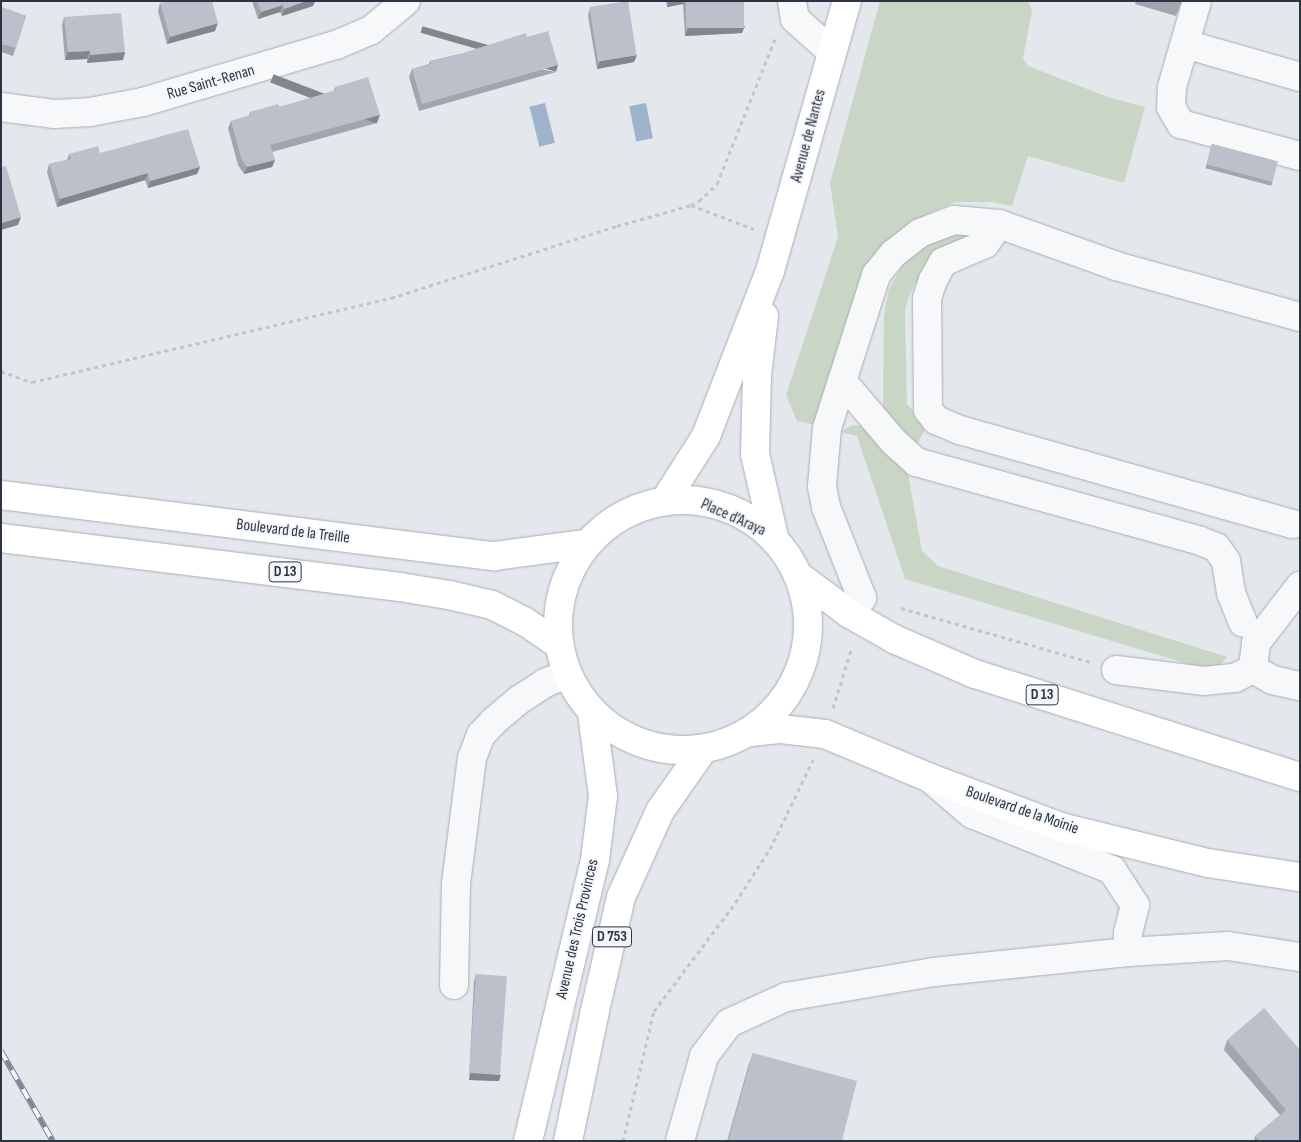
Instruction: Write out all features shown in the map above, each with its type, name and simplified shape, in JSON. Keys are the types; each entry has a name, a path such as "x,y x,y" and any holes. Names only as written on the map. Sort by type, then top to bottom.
{"main road":[{"name":"Avenue de Nantes","path":"666,499 706,436 770,271 846,1"},
{"name":"Avenue de Nantes","path":"770,271 757,376 756,454 774,536"},
{"name":"Boulevard de la Treille","path":"1,495 494,556 586,544"},
{"name":"Place d’Araya","path":"666,499 700,501 744,520 774,536 800,578 809,620 804,663 783,702 751,732 702,751 664,747 629,737 592,714 566,674 557,642 561,590 586,544 612,523 642,507 666,499"},
{"name":"D 13","path":"1,538 400,587 450,595 492,604 557,642"},
{"name":"D 13","path":"800,578 850,614 896,640 975,674 1300,777"},
{"name":"Avenue des Trois Provinces","path":"528,1141 595,860 602,796 592,714"},
{"name":"Boulevard de la Moinie","path":"751,732 782,729 824,734 928,777 1061,827 1208,863 1300,877"},
{"name":"D 753","path":"568,1141 621,897 660,811 702,751"}],"street":[{"name":"Rue Saint-Renan","path":"1,107 54,114 90,112 143,102 336,45 371,30 406,1"},
{"path":"792,1 795,19 832,52"},
{"path":"1197,1 1172,87 1171,107 1181,124 1300,156"},
{"path":"1185,44 1300,77"},
{"path":"850,614 862,598 826,507 822,486 826,428 876,275 893,254 920,233 954,220 999,224 1116,266 1300,317"},
{"path":"999,224 985,244 943,262 933,280 927,298 928,410 936,420 960,430 1293,524"},
{"path":"842,380 894,442 916,462 1216,547 1226,561 1230,593 1243,623"},
{"path":"1253,669 1256,643 1300,586"},
{"path":"1116,670 1204,681 1235,678 1253,669"},
{"path":"1253,669 1273,680 1300,686"},
{"path":"454,985 456,884 472,758 482,735 494,721 519,700 545,683 566,674"},
{"path":"928,777 972,814 1112,870 1134,905 1128,933 1128,952"},
{"path":"680,1141 704,1056 729,1023 786,997 934,972 1128,952 1228,946 1300,957"}],"path":[{"path":"1,371 32,382 382,300 691,205 699,201 717,184 776,38"},
{"path":"691,205 780,240"},
{"path":"623,1141 654,1011 731,909 770,850 797,798 824,734"}],"green space":[{"path":"880,1 1028,1 1032,10 1023,58 1028,66 1108,97 1145,107 1124,183 1028,156 1012,206 992,202 955,202 911,222 877,251 859,284 816,425 797,421 786,395 838,237 830,183"},
{"path":"974,230 985,232 938,253 919,277 909,296 905,311 907,404 924,424 924,431 914,451 892,424 883,407 884,315 889,289 908,256 932,242"},
{"path":"852,425 863,426 907,469 922,551 938,566 1227,657 1215,672 905,579 857,436 841,432"}],"water":[{"path":"545,103 555,143 539,147 529,107"},
{"path":"646,103 653,138 636,142 629,106"}],"building":[{"path":"167,1 212,1 218,23 170,37 160,3"},
{"path":"257,1 306,1 284,9 283,5 261,12"},
{"path":"628,1 637,55 598,61 589,7"},
{"path":"686,1 744,1 744,28 686,28"},
{"path":"1,7 26,16 16,48 1,44"},
{"path":"121,13 125,52 90,55 90,51 68,52 64,17"},
{"path":"548,31 558,65 422,104 412,69 431,64 430,61 460,54 526,33 527,37"},
{"path":"368,77 380,115 270,145 275,160 247,167 241,158 231,121 251,115 250,112 278,104 280,107 336,90 335,87"},
{"path":"188,129 200,167 150,181 148,173 60,199 49,164 71,159 69,154 98,146 100,153"},
{"path":"1212,144 1278,162 1272,182 1207,164"},
{"path":"6,166 21,217 1,223 1,167"},
{"path":"476,974 507,976 500,1075 469,1073"},
{"path":"1264,1008 1300,1050 1300,1141 1259,1141 1255,1136 1286,1110 1227,1040"},
{"path":"753,1053 857,1081 842,1141 728,1141"}],"railway":[{"path":"1,1051 53,1141"}]}
